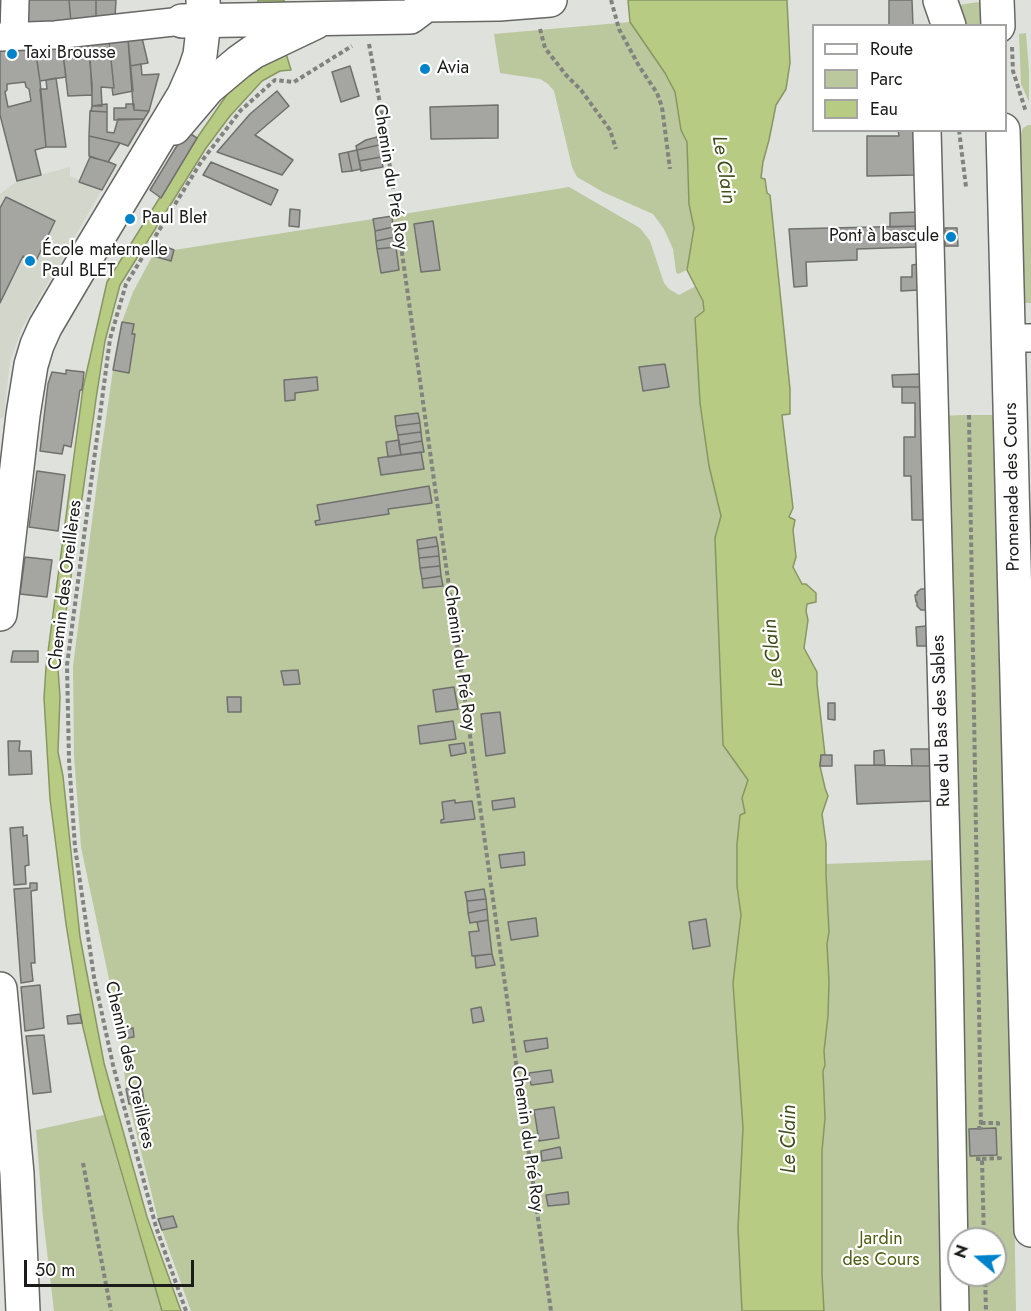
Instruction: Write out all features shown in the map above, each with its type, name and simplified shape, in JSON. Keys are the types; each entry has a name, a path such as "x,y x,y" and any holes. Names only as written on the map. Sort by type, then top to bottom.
{"street":[{"path":"15,0 7,37 56,35 190,7 241,20 367,15 410,16 421,3 499,4 542,1"},
{"path":"940,0 948,24"},
{"path":"997,0 1003,24"},
{"path":"0,614 23,416 31,365 37,345 45,327 184,95 200,55 190,7"},
{"path":"133,178 195,102 239,62 260,49 325,18"},
{"name":"Promenade des Cours","path":"1005,175 1015,123"},
{"name":"Rue du Bas des Sables","path":"927,132 949,962 955,1311"},
{"name":"Promenade des Cours","path":"989,132 1005,175 1020,338 1031,1230"},
{"path":"0,989 29,1306"}],"path":[{"path":"611,0 619,29 657,93 662,107 670,169"},
{"path":"542,1 545,48 605,122 616,149"},
{"name":"Chemin du Pré Roy","path":"367,15 551,1311"},
{"name":"Chemin des Oreillères","path":"186,1311 156,1227 113,1065 94,977 75,847 69,760 67,665 110,339 126,284 201,162 241,110 276,80 294,82 367,15"},
{"path":"1007,43 1013,71 1015,123"},
{"path":"959,132 966,187"},
{"path":"969,415 981,1125 998,1123 999,1135"},
{"path":"982,1159 1000,1158 999,1146"},
{"path":"83,1163 111,1311"},
{"path":"985,1287 986,1311"}],"shaded area":[{"name":"École maternelle Paul BLET","path":"70,167 70,176 78,179 79,182 102,190 22,328 10,362 4,416 0,419 0,194 17,181"}],"green space":[{"path":"986,1 986,24 960,24 958,5"},
{"path":"630,22 665,73 675,92 681,130 687,142 689,204 694,228 687,270 678,274 673,249 664,229 653,214 603,192 577,177 572,167 554,91 548,84 540,79 500,73 494,34"},
{"path":"1026,33 1029,102 1021,84 1019,34"},
{"path":"1031,125 1031,303 1025,303 1019,140 1023,128"},
{"path":"569,187 640,228 650,241 664,283 669,289 679,295 696,286 703,301 704,311 695,319 709,466 721,516 715,538 723,745 748,780 742,798 745,813 737,844 737,886 741,915 733,983 743,1128 738,1228 742,1311 191,1311 158,1219 129,1104 120,1031 81,847 74,756 73,666 101,453 122,322 133,292 159,244 174,250"},
{"path":"994,415 1016,1311 964,1311 963,1287 1007,1287 1007,1227 962,1227 943,416"},
{"name":"Jardin des Cours","path":"933,860 943,1311 824,1311 821,1255 822,1151 825,1118 823,1071 829,981 826,864"},
{"path":"104,1115 162,1311 54,1311 36,1130"}],"water":[{"path":"258,0 284,0 285,50 291,70 280,71 262,81 230,116 206,148 120,285 105,341 58,669 60,697 58,752 63,776 80,937 104,1063 147,1217 181,1311 162,1311 100,1099 82,1023 66,924 50,799 44,698 46,667 83,388 107,282 197,138 235,83 262,63"},
{"name":"Le Clain","path":"628,0 787,0 790,63 786,89 776,105 761,178 765,179 767,193 770,195 790,389 790,414 782,415 793,508 789,517 795,520 793,530 796,557 793,567 802,584 806,584 816,593 816,602 807,604 808,620 804,648 817,672 825,755 821,755 820,766 828,796 822,814 826,843 829,932 827,944 828,1016 823,1071 825,1118 822,1151 822,1275 824,1311 742,1311 738,1228 743,1128 733,983 741,915 737,886 737,844 740,815 745,813 742,798 748,780 723,745 715,538 721,516 709,466 700,403 695,318 704,311 703,301 687,270 694,228 689,204 687,142 681,130 675,92 665,73 630,22"}],"building":[{"path":"24,0 69,0 71,22 24,26"},
{"path":"69,0 96,0 96,20 71,22"},
{"path":"96,0 116,0 115,17 96,20"},
{"path":"889,0 912,0 913,24 889,24"},
{"path":"142,38 148,63 130,66 128,39"},
{"path":"128,39 133,91 113,95 109,41"},
{"path":"109,41 114,88 101,87 102,106 92,106 88,43"},
{"path":"88,43 92,95 68,96 62,46"},
{"path":"62,46 66,77 40,81 35,48"},
{"path":"35,48 40,81 46,147 35,150 41,175 17,181 0,115 0,49","holes":["25,82 29,89 31,101 8,107 5,92 7,84"]},
{"path":"141,64 142,75 159,74 149,111 134,110 130,66"},
{"path":"350,66 359,96 341,102 332,72"},
{"path":"56,78 66,147 46,147 40,89 47,89 46,80"},
{"path":"277,91 289,106 255,135 293,160 282,175 217,152 250,114"},
{"path":"107,104 107,112 91,111 92,106"},
{"path":"126,104 134,104 134,110 149,111 144,119 114,120 114,108 126,108"},
{"path":"498,105 498,138 431,139 430,107"},
{"path":"90,111 107,112 107,132 114,133 118,119 144,119 128,146 89,136"},
{"path":"186,131 197,138 161,198 150,190"},
{"path":"898,132 915,132 916,175 867,176 867,136 899,136"},
{"path":"89,136 120,143 108,162 89,156"},
{"path":"377,137 379,145 357,150 356,146"},
{"path":"379,145 381,157 359,161 357,150"},
{"path":"357,150 361,169 352,171 348,152"},
{"path":"348,152 352,171 342,172 339,154"},
{"path":"90,157 116,165 102,190 79,182"},
{"path":"381,157 383,167 361,171 359,161"},
{"path":"211,162 278,190 271,205 203,175"},
{"path":"6,197 55,221 35,263 23,256 0,303 0,208"},
{"path":"290,209 300,210 299,227 289,226"},
{"path":"917,212 918,226 890,227 890,213"},
{"path":"392,216 393,227 375,231 373,219"},
{"path":"433,221 440,270 421,272 414,224"},
{"path":"918,226 918,247 857,249 857,260 806,262 807,286 794,287 789,229"},
{"path":"393,227 395,237 376,241 375,231"},
{"name":"Pont à bascule","path":"945,228 957,228 958,246 945,246"},
{"path":"395,237 396,247 377,249 376,241"},
{"path":"159,244 174,250 171,261 153,256"},
{"path":"396,247 399,270 381,273 377,249"},
{"path":"919,264 919,290 901,291 901,277 912,277 912,265"},
{"path":"122,322 134,324 132,334 135,334 129,373 113,370"},
{"path":"665,364 669,387 643,391 639,367"},
{"path":"66,370 84,372 71,447 64,445 62,454 40,451 48,384 52,372 66,374"},
{"path":"921,374 921,387 893,387 892,375"},
{"path":"317,377 318,390 295,393 295,400 285,401 284,380"},
{"path":"902,387 921,387 925,520 912,520 911,476 904,476 904,437 915,437 915,403 902,403"},
{"path":"418,413 420,423 396,426 395,416"},
{"path":"420,423 421,432 398,435 396,426"},
{"path":"421,432 422,441 399,445 398,435"},
{"path":"399,440 401,455 388,457 386,442"},
{"path":"422,441 424,452 401,455 399,445"},
{"path":"421,452 424,469 381,475 378,458"},
{"path":"37,471 65,475 58,531 29,527"},
{"path":"429,486 432,503 388,509 389,514 316,525 315,521 320,520 317,505"},
{"path":"436,537 438,546 418,549 417,540"},
{"path":"438,546 439,556 419,558 418,549"},
{"path":"439,556 440,566 420,568 419,558"},
{"path":"25,557 52,560 47,597 20,594"},
{"path":"440,566 441,576 422,579 420,568"},
{"path":"441,576 443,586 423,588 422,579"},
{"path":"921,589 926,589 926,610 921,610 916,602 915,595"},
{"path":"927,626 927,646 917,646 916,627"},
{"path":"13,651 38,651 38,662 11,662"},
{"path":"298,670 300,684 284,685 281,671"},
{"path":"454,687 458,709 436,712 433,690"},
{"path":"227,697 241,697 241,712 228,712"},
{"path":"828,703 835,703 835,720 828,719"},
{"path":"500,712 505,753 486,756 481,714"},
{"path":"453,721 456,739 420,744 418,726"},
{"path":"8,741 20,741 19,751 31,751 32,774 9,775"},
{"path":"464,743 466,753 451,756 449,745"},
{"path":"911,749 930,749 930,766 912,766"},
{"path":"884,750 885,765 874,765 874,751"},
{"path":"821,755 832,755 832,766 820,766"},
{"path":"855,765 930,766 931,801 857,804"},
{"path":"514,798 515,807 493,810 492,801"},
{"path":"455,800 455,803 472,801 475,819 441,823 444,819 442,802"},
{"path":"23,827 23,836 27,835 29,865 25,866 26,884 14,885 10,828"},
{"path":"524,852 525,865 501,868 499,855"},
{"path":"30,883 37,883 37,890 31,891 35,963 31,963 33,981 21,983 14,889 30,888"},
{"path":"484,889 486,899 467,901 465,892"},
{"path":"486,899 487,909 468,913 467,901"},
{"path":"487,909 488,920 470,923 468,913"},
{"path":"536,918 538,936 511,940 508,922"},
{"path":"706,919 710,946 693,949 689,922"},
{"path":"488,920 492,954 472,956 469,932 479,931 477,922"},
{"path":"492,954 495,965 476,968 475,956"},
{"path":"40,985 44,1028 25,1031 21,987"},
{"path":"481,1007 484,1021 473,1023 471,1009"},
{"path":"80,1014 82,1023 68,1024 67,1016"},
{"path":"133,1028 134,1037 121,1039 120,1031"},
{"path":"44,1035 51,1092 33,1094 26,1036"},
{"path":"547,1038 548,1048 526,1052 524,1041"},
{"path":"551,1070 553,1082 531,1085 529,1073"},
{"path":"142,1087 144,1102 129,1104 126,1089"},
{"path":"554,1107 559,1138 539,1141 534,1110"},
{"path":"996,1128 997,1155 970,1156 969,1129"},
{"path":"560,1147 562,1158 542,1161 541,1151"},
{"path":"568,1192 569,1204 548,1206 546,1195"},
{"path":"173,1216 177,1227 162,1230 158,1219"}],"place":[{"name":"Taxi Brousse","path":"12,54"},
{"name":"Avia","path":"425,69"},
{"name":"Paul Blet","path":"130,219"},
{"name":"Pont à bascule","path":"951,237"},
{"name":"École maternelle Paul BLET","path":"30,261"}]}
